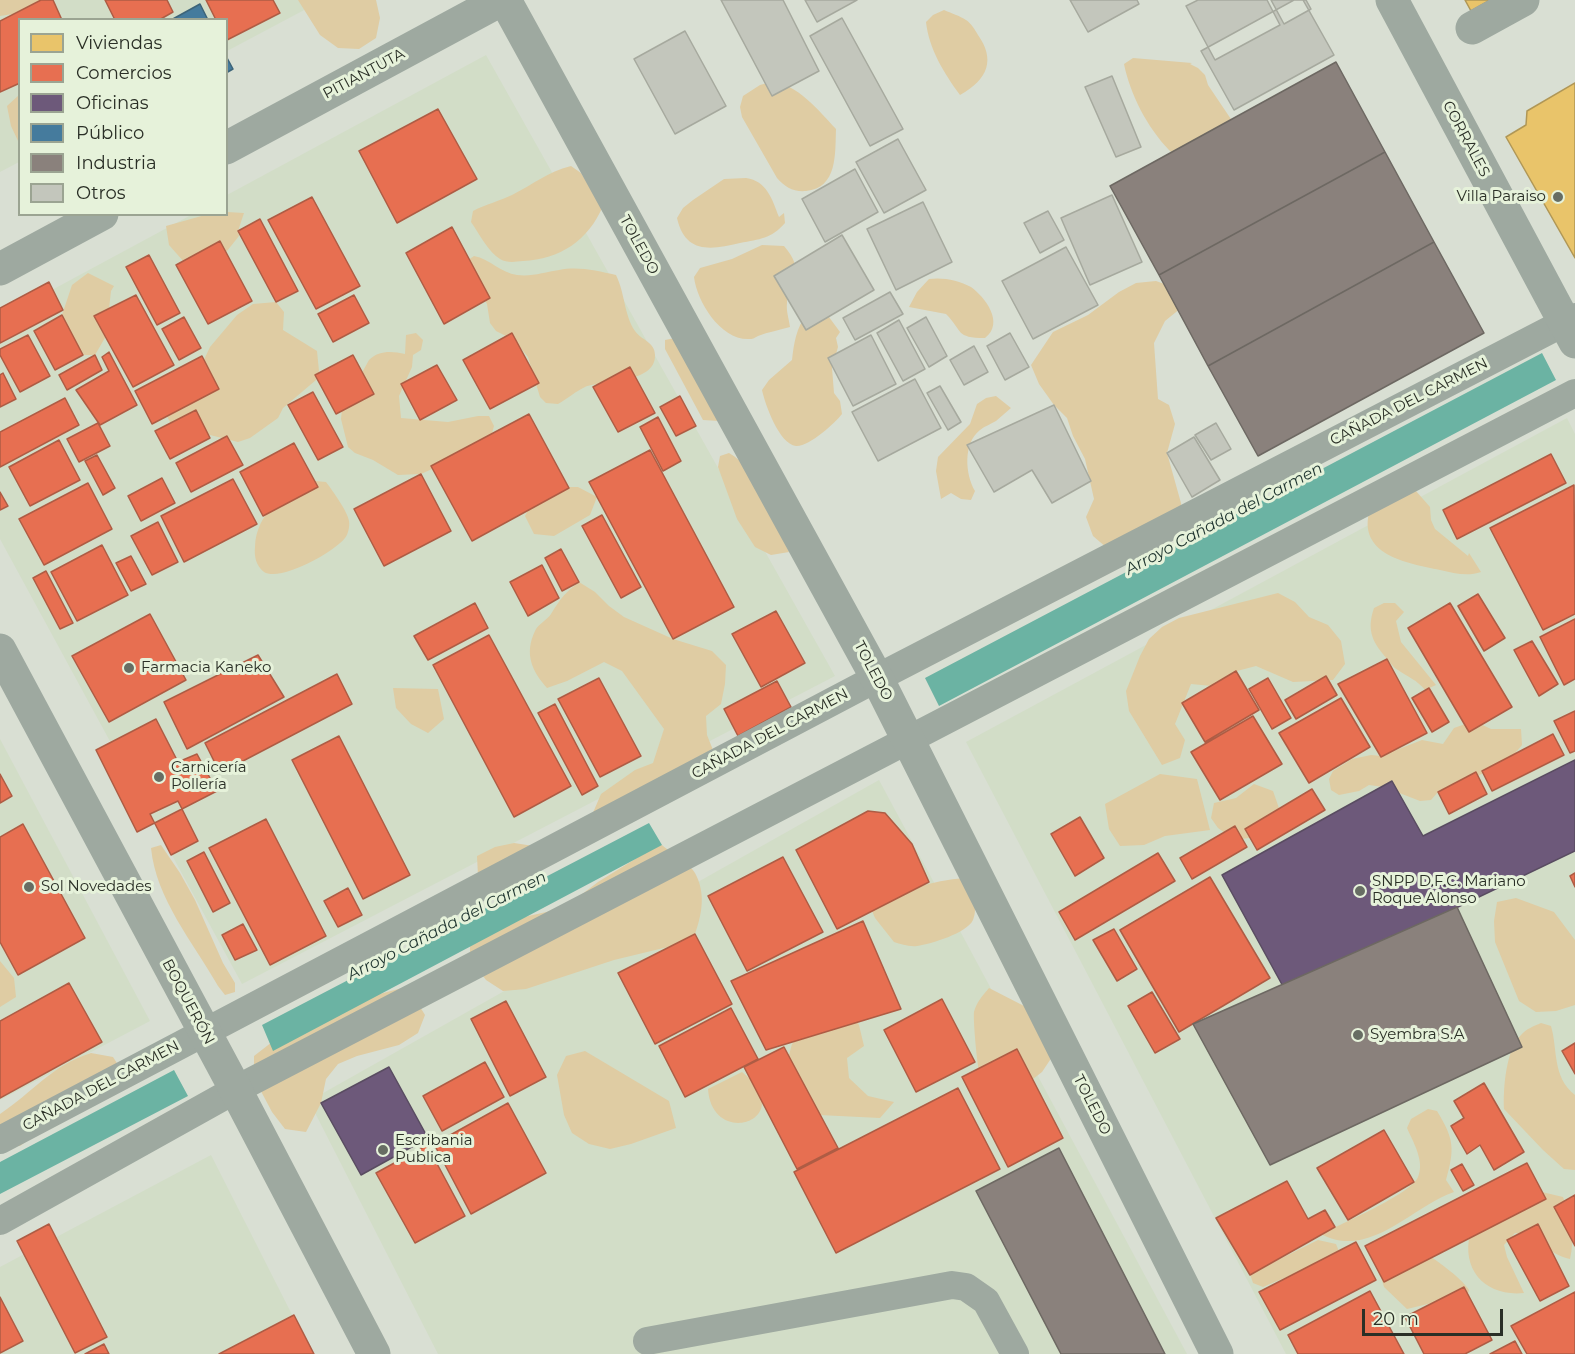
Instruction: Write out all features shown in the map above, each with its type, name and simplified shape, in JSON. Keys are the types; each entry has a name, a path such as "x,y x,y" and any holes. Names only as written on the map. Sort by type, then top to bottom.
{"street":[{"name":"PITIANTUTA","path":"228,147 503,0"},
{"name":"TOLEDO","path":"503,0 877,678 1217,1354"},
{"name":"CORRALES","path":"1392,0 1571,329"},
{"path":"1472,28 1523,0"},
{"path":"0,269 98,216"},
{"name":"BOQUERÓN","path":"0,650 374,1354"}],"lane":[{"name":"CAÑADA DEL CARMEN","path":"0,1140 205,1036 877,678 1571,329"},
{"path":"0,1221 232,1085 909,740 1575,393"},
{"path":"647,1341 952,1285 966,1287 986,1301 1015,1354"}],"shaded area":[{"path":"0,0 323,0 228,50 228,18 18,18 18,163 0,172"},
{"path":"0,0 42,0 19,13 0,16"},
{"path":"298,0 376,0 380,18 376,38 359,49 338,48 320,35"},
{"path":"944,10 970,23 986,52 986,68 983,75 970,89 960,95 938,60 930,42 926,22 933,15"},
{"path":"486,55 835,676 242,984 0,539 0,318 189,216 228,216 228,194"},
{"path":"1133,58 1192,63 1190,64 1205,75 1208,85 1243,137 1195,171 1188,166 1161,141 1140,110 1130,87 1124,64"},
{"path":"771,82 790,87 799,93 815,106 836,129 833,168 824,183 816,188 797,191 780,181 742,117 740,107 743,96 760,85"},
{"path":"18,96 18,141 11,126 7,106"},
{"path":"571,166 581,173 603,206 589,229 571,246 549,256 511,262 496,256 471,222 473,211"},
{"path":"746,178 764,187 779,217 784,213 785,223 780,228 765,237 719,247 701,247 686,238 677,218 683,208 724,179"},
{"path":"228,212 244,213 238,231 239,236 227,251 209,259 184,262 169,245 166,226 201,216 228,216"},
{"path":"762,245 784,246 794,262 795,269 787,306 790,327 752,339 739,338 729,334 712,318 700,298 694,277 700,268 732,259"},
{"path":"474,256 517,275 574,269 616,275 631,325 653,347 655,355 653,364 638,376 585,387 558,404 546,403 540,397 528,357 514,340 496,331 490,323 487,304 465,262"},
{"path":"88,273 114,286 111,291 106,336 95,355 83,355 62,315 72,285"},
{"path":"929,279 945,279 971,287 982,297 991,311 993,325 991,332 985,338 969,337 961,332 946,314 909,307 917,292"},
{"path":"1156,281 1173,287 1181,308 1165,321 1154,343 1158,399 1169,405 1175,424 1167,453 1181,503 1183,527 1107,548 1093,536 1086,517 1094,499 1085,459 1067,418 1039,384 1031,365 1053,332 1088,315 1119,292 1136,283"},
{"path":"276,302 284,312 283,330 317,351 319,371 316,380 283,408 278,418 250,438 238,442 174,429 164,411 201,366 210,347 237,315 253,304"},
{"path":"826,313 840,332 836,338 838,347 832,368 834,393 840,401 842,414 814,439 796,446 790,444 779,431 762,390 769,380 792,360 798,330 807,314"},
{"path":"416,333 423,340 421,350 413,355 412,367 399,396 401,418 448,422 489,416 494,426 491,437 443,468 432,469 421,474 398,475 373,460 355,453 348,447 341,419 342,409 369,360 377,354 386,352 405,354 406,335"},
{"path":"675,338 719,421 703,420 665,349 665,340"},
{"path":"996,396 1011,408 974,436 967,459 969,476 975,491 971,500 961,499 951,493 941,499 936,471 938,457 970,424 977,404 986,398"},
{"path":"1567,418 1575,434 1575,1354 1286,1354 966,742"},
{"path":"729,453 739,460 757,483 789,552 771,555 755,547 737,519 718,467 720,456"},
{"path":"315,481 326,482 343,507 349,523 346,537 330,551 307,564 282,573 264,572 257,564 255,554 261,524 274,505 283,497"},
{"path":"549,487 578,487 597,497 590,515 554,536 534,534 525,516 534,499"},
{"path":"1416,491 1430,507 1431,520 1435,529 1468,556 1469,553 1481,572 1460,574 1413,564 1387,554 1377,547 1370,537 1368,525 1370,509"},
{"path":"579,582 595,592 624,617 673,639 712,651 726,665 721,704 706,716 707,735 715,755 592,815 601,794 635,770 653,763 664,729 622,671 604,662 567,681 547,688 537,675 530,655 535,631 563,596"},
{"path":"1278,593 1295,602 1309,617 1328,625 1341,641 1345,664 1333,680 1293,682 1256,666 1237,671 1230,678 1212,686 1191,684 1175,724 1185,740 1180,758 1162,765 1129,711 1126,691 1149,639 1162,627 1179,618"},
{"path":"1384,603 1395,603 1404,612 1396,621 1401,642 1436,685 1425,690 1416,681 1394,667 1378,648 1372,636 1371,623 1374,608"},
{"path":"393,688 438,689 444,719 428,733 411,724 396,708"},
{"path":"1474,721 1491,729 1521,729 1522,745 1506,764 1438,792 1431,800 1420,801 1384,787 1369,785 1359,791 1339,795 1331,790 1329,779 1333,771 1352,759 1371,755 1381,756 1422,740 1443,744 1454,728"},
{"path":"0,739 150,1021 0,1100"},
{"path":"1160,774 1197,779 1210,830 1165,836 1144,845 1120,846 1109,829 1105,804"},
{"path":"879,780 1187,1354 438,1354 309,1101"},
{"path":"1254,784 1273,791 1280,811 1255,837 1235,840 1218,828 1211,818 1214,803 1236,798"},
{"path":"514,843 540,847 478,876 477,856 495,847"},
{"path":"161,845 195,900 223,963 235,983 235,992 225,995 177,920 154,867 151,848"},
{"path":"662,845 689,866 695,873 701,888 702,904 695,934 676,945 614,960 526,989 503,991 486,980 470,959 470,939 484,926 564,908 598,882 653,848"},
{"path":"965,878 975,904 973,920 964,929 931,943 914,946 894,942 875,918 870,906 916,888 940,881"},
{"path":"1516,898 1554,912 1575,940 1575,1005 1556,1011 1536,1012 1519,1001 1495,942 1494,921 1497,902"},
{"path":"0,961 14,978 16,997 0,1007"},
{"path":"402,988 414,997 425,1015 418,1033 399,1045 357,1056 338,1064 326,1079 321,1103 306,1132 285,1129 272,1112 254,1078 254,1056 285,1032 350,1002"},
{"path":"989,988 1026,1007 1054,1054 1042,1072 1024,1086 980,1074 974,1012 978,1002"},
{"path":"848,1009 859,1025 864,1046 847,1058 849,1078 868,1096 894,1102 880,1118 819,1115 786,1066 792,1044 807,1029"},
{"path":"1541,1023 1551,1026 1559,1072 1575,1095 1575,1170 1564,1169 1504,1109 1505,1080 1512,1050 1523,1033"},
{"path":"585,1051 669,1101 676,1128 610,1149 589,1144 572,1133 564,1115 557,1075 566,1056"},
{"path":"91,1053 113,1057 124,1074 20,1146 0,1143 0,1114 65,1064"},
{"path":"742,1072 758,1089 762,1103 758,1114 749,1121 736,1123 723,1119 713,1108 708,1089"},
{"path":"1428,1109 1437,1111 1450,1137 1452,1151 1446,1180 1454,1192 1373,1236 1356,1241 1339,1240 1321,1234 1390,1200 1413,1184 1418,1177 1420,1165 1407,1128 1411,1119"},
{"path":"211,1155 312,1354 0,1354 0,1267"},
{"path":"1542,1192 1563,1197 1571,1228 1570,1259 1562,1257 1530,1237 1515,1233 1504,1245 1507,1257 1524,1293 1499,1291 1488,1286 1473,1270 1469,1259 1470,1234"},
{"path":"1318,1240 1336,1244 1340,1254 1333,1261 1263,1287 1253,1283 1250,1274"},
{"path":"1422,1250 1465,1285 1469,1290 1466,1300 1436,1302 1407,1309 1384,1287 1378,1267"}],"water":[{"path":"1542,353 1556,380 939,706 925,678"},
{"path":"649,823 662,845 273,1051 262,1025"},
{"path":"174,1070 188,1096 0,1194 0,1162"}],"building: Viviendas":[{"path":"1465,0 1490,0 1471,11"},
{"name":"Villa Paraiso","path":"1575,83 1575,258 1506,137 1526,125 1527,111"}],"building: Comercios":[{"path":"41,0 53,0 61,18 18,18 18,84 0,92 0,21"},
{"path":"105,0 167,0 173,12 162,18 114,18"},
{"path":"206,0 273,0 280,13 228,39 228,18 215,18"},
{"path":"438,109 477,179 397,223 359,151"},
{"path":"312,197 360,286 316,309 268,220"},
{"path":"260,219 298,291 276,302 238,231"},
{"path":"452,227 490,298 444,324 406,253"},
{"path":"220,241 252,301 208,324 176,265"},
{"path":"149,255 180,313 157,325 126,267"},
{"path":"49,282 63,310 0,343 0,308"},
{"path":"136,295 174,365 133,387 94,316"},
{"path":"354,295 369,323 333,342 318,314"},
{"path":"62,315 83,355 55,370 34,331"},
{"path":"184,317 201,348 179,360 162,329"},
{"path":"512,333 539,383 490,409 463,360"},
{"path":"28,335 50,376 20,392 0,355 0,349"},
{"path":"109,352 137,405 100,425 76,390 109,371 102,357"},
{"path":"95,355 102,370 67,390 59,375"},
{"path":"353,355 374,394 336,414 315,375"},
{"path":"202,356 219,389 152,424 135,391"},
{"path":"437,365 457,400 420,420 401,384"},
{"path":"630,367 655,413 618,432 593,387"},
{"path":"3,373 16,399 0,407 0,375"},
{"path":"313,392 343,447 318,460 288,405"},
{"path":"680,396 696,426 676,436 660,407"},
{"path":"65,398 79,425 0,467 0,432"},
{"path":"196,410 210,438 170,459 155,431"},
{"path":"529,414 569,488 472,541 431,466"},
{"path":"658,417 681,461 663,471 640,427"},
{"path":"98,423 110,446 79,462 67,439"},
{"path":"227,436 243,465 191,492 176,463"},
{"path":"59,440 80,480 30,506 9,467"},
{"path":"294,443 318,487 263,516 240,472"},
{"path":"650,450 734,607 673,639 589,482"},
{"path":"1551,454 1566,483 1457,539 1443,510"},
{"path":"97,455 115,488 103,495 85,461"},
{"path":"421,474 451,531 384,566 354,509"},
{"path":"162,478 175,503 141,521 128,496"},
{"path":"233,479 257,524 184,562 161,516"},
{"path":"88,483 112,529 44,565 19,519"},
{"path":"1574,485 1575,614 1543,630 1490,528"},
{"path":"0,492 8,506 0,510"},
{"path":"602,515 641,587 621,598 582,526"},
{"path":"158,522 178,562 152,575 131,536"},
{"path":"102,545 128,595 77,621 51,572"},
{"path":"561,549 579,582 562,591 545,558"},
{"path":"131,556 146,584 131,591 116,563"},
{"path":"542,565 559,598 528,616 510,582"},
{"path":"46,571 73,623 60,629 33,578"},
{"path":"1478,594 1505,638 1484,651 1458,606"},
{"path":"475,603 488,628 428,660 414,636"},
{"path":"1450,603 1512,707 1469,732 1408,628"},
{"path":"776,611 805,663 761,687 732,634"},
{"name":"Farmacia Kaneko","path":"150,614 186,680 109,722 72,656"},
{"path":"1575,619 1575,679 1564,685 1540,637"},
{"path":"489,635 571,786 514,817 433,665"},
{"path":"1532,641 1558,684 1539,696 1514,650"},
{"path":"258,655 284,697 187,749 164,702"},
{"path":"1387,659 1427,733 1381,757 1338,684"},
{"path":"1236,671 1259,710 1205,742 1182,703"},
{"path":"337,674 352,704 220,773 205,743"},
{"path":"1326,676 1337,695 1296,719 1285,700"},
{"path":"599,678 641,756 600,777 558,699"},
{"path":"1268,678 1291,718 1272,729 1249,689"},
{"path":"777,681 791,707 738,736 724,709"},
{"path":"1429,688 1449,722 1432,732 1412,698"},
{"path":"1341,698 1370,747 1309,783 1279,733"},
{"path":"555,704 598,786 582,795 538,713"},
{"path":"1575,711 1575,751 1570,753 1554,721"},
{"path":"1253,716 1282,764 1220,800 1191,752"},
{"name":"Carnicería Pollería","path":"156,719 178,762 197,754 217,791 137,832 96,750"},
{"path":"1553,734 1564,755 1492,791 1482,771"},
{"path":"339,736 410,875 363,899 292,760"},
{"path":"1476,772 1487,794 1449,814 1438,792"},
{"path":"0,774 12,796 0,803"},
{"path":"1312,789 1325,810 1257,850 1245,829"},
{"path":"178,801 198,841 171,855 150,814"},
{"path":"868,811 885,813 912,844 929,882 837,929 796,850"},
{"path":"1080,817 1104,858 1075,876 1051,834"},
{"path":"266,819 326,936 270,965 209,848"},
{"name":"Sol Novedades","path":"23,824 85,938 18,975 0,942 0,837"},
{"path":"1235,826 1247,847 1192,879 1180,858"},
{"path":"204,852 230,903 213,912 187,861"},
{"path":"1158,853 1175,881 1075,940 1059,912"},
{"path":"783,857 823,932 747,971 708,896"},
{"path":"1575,873 1575,887 1570,876"},
{"path":"1210,877 1270,978 1179,1032 1120,930"},
{"path":"348,888 362,915 338,927 324,901"},
{"path":"863,921 901,1009 766,1050 731,981"},
{"path":"243,924 257,950 235,960 222,935"},
{"path":"1114,929 1137,969 1117,981 1093,940"},
{"path":"695,934 732,1004 655,1044 618,973"},
{"path":"69,983 102,1042 0,1098 0,1021"},
{"path":"1152,992 1180,1039 1155,1053 1128,1006"},
{"path":"942,999 975,1062 916,1092 884,1030"},
{"path":"506,1001 546,1077 510,1096 471,1019"},
{"path":"731,1008 758,1059 685,1097 659,1046"},
{"path":"1575,1043 1575,1074 1562,1051"},
{"path":"784,1047 838,1148 797,1169 744,1067"},
{"path":"1017,1049 1063,1138 1008,1167 962,1077"},
{"path":"485,1062 504,1097 442,1131 423,1096"},
{"path":"1484,1083 1524,1152 1494,1170 1480,1145 1467,1154 1451,1126 1464,1118 1454,1101"},
{"path":"958,1088 1000,1169 836,1253 794,1172"},
{"path":"508,1103 546,1173 471,1214 434,1144"},
{"path":"1384,1130 1414,1182 1348,1220 1317,1168"},
{"path":"427,1145 465,1216 415,1243 376,1173"},
{"path":"1527,1163 1546,1199 1384,1282 1365,1246"},
{"path":"1462,1164 1474,1185 1463,1191 1451,1170"},
{"path":"1287,1181 1308,1219 1325,1210 1335,1227 1250,1275 1216,1218"},
{"path":"1575,1195 1575,1246 1554,1207"},
{"path":"49,1224 107,1337 75,1353 17,1241"},
{"path":"1538,1224 1569,1286 1540,1301 1507,1240"},
{"path":"1356,1242 1376,1280 1280,1330 1259,1292"},
{"path":"1464,1287 1492,1340 1465,1354 1424,1354 1405,1317"},
{"path":"1370,1291 1404,1354 1298,1354 1288,1335"},
{"path":"1575,1292 1575,1354 1527,1354 1511,1326"},
{"path":"0,1297 23,1341 0,1353"},
{"path":"294,1315 314,1354 219,1354"},
{"path":"1515,1341 1522,1354 1490,1354"},
{"path":"104,1344 109,1354 85,1354"}],"building: Oficinas":[{"name":"SNPP D.F.C. Mariano Roque Alonso","path":"1575,760 1575,851 1285,990 1222,875 1392,781 1423,836"},
{"path":"389,1067 428,1138 361,1175 321,1103"}],"building: Público":[{"path":"200,4 207,18 175,18"},
{"path":"228,60 233,69 228,72"}],"building: Industria":[{"path":"1336,62 1385,152 1159,275 1110,186"},
{"path":"1385,152 1434,242 1208,366 1159,275"},
{"path":"1434,242 1484,333 1258,456 1208,366"},
{"name":"Syembra S.A","path":"1457,907 1522,1047 1270,1165 1193,1024"},
{"path":"1059,1148 1165,1354 1061,1354 976,1191"}],"building: Otros":[{"path":"721,0 783,0 819,71 772,96"},
{"path":"805,0 857,0 817,22"},
{"path":"1070,0 1137,0 1139,4 1088,32"},
{"path":"1198,0 1267,0 1280,25 1215,60 1186,6"},
{"path":"1271,0 1306,0 1311,9 1284,24"},
{"path":"1294,0 1303,0 1334,55 1234,110 1201,51"},
{"path":"842,18 903,129 870,146 810,36"},
{"path":"685,31 726,106 675,134 634,59"},
{"path":"1112,76 1141,147 1116,157 1085,87"},
{"path":"898,139 926,190 884,213 856,162"},
{"path":"855,169 878,212 825,242 802,199"},
{"path":"1112,195 1142,262 1090,285 1061,218"},
{"path":"923,202 952,262 896,290 867,229"},
{"path":"1048,211 1064,240 1040,253 1024,223"},
{"path":"842,235 874,290 806,330 774,276"},
{"path":"1066,247 1098,305 1033,339 1002,281"},
{"path":"890,292 903,314 855,340 843,318"},
{"path":"926,317 947,356 929,367 907,328"},
{"path":"899,320 925,369 903,381 877,333"},
{"path":"1010,333 1029,367 1005,380 987,346"},
{"path":"871,335 896,384 853,406 828,358"},
{"path":"974,346 988,372 964,385 950,360"},
{"path":"915,379 941,428 878,461 852,412"},
{"path":"940,386 961,422 948,430 927,393"},
{"path":"1054,405 1091,481 1052,503 1032,470 994,492 967,445"},
{"path":"1216,423 1231,449 1211,460 1195,435"},
{"path":"1194,437 1220,480 1192,497 1167,453"}],"place":[{"name":"Villa Paraiso","path":"1558,197"},
{"name":"Farmacia Kaneko","path":"129,668"},
{"name":"Carnicería Pollería","path":"159,777"},
{"name":"Sol Novedades","path":"29,887"},
{"name":"SNPP D.F.C. Mariano Roque Alonso","path":"1360,891"},
{"name":"Syembra S.A","path":"1358,1035"},
{"name":"Escribania Publica","path":"383,1150"}],"water label":[{"name":"Arroyo Cañada del Carmen","path":"1224,519"},
{"name":"Arroyo Cañada del Carmen","path":"447,926"}]}
